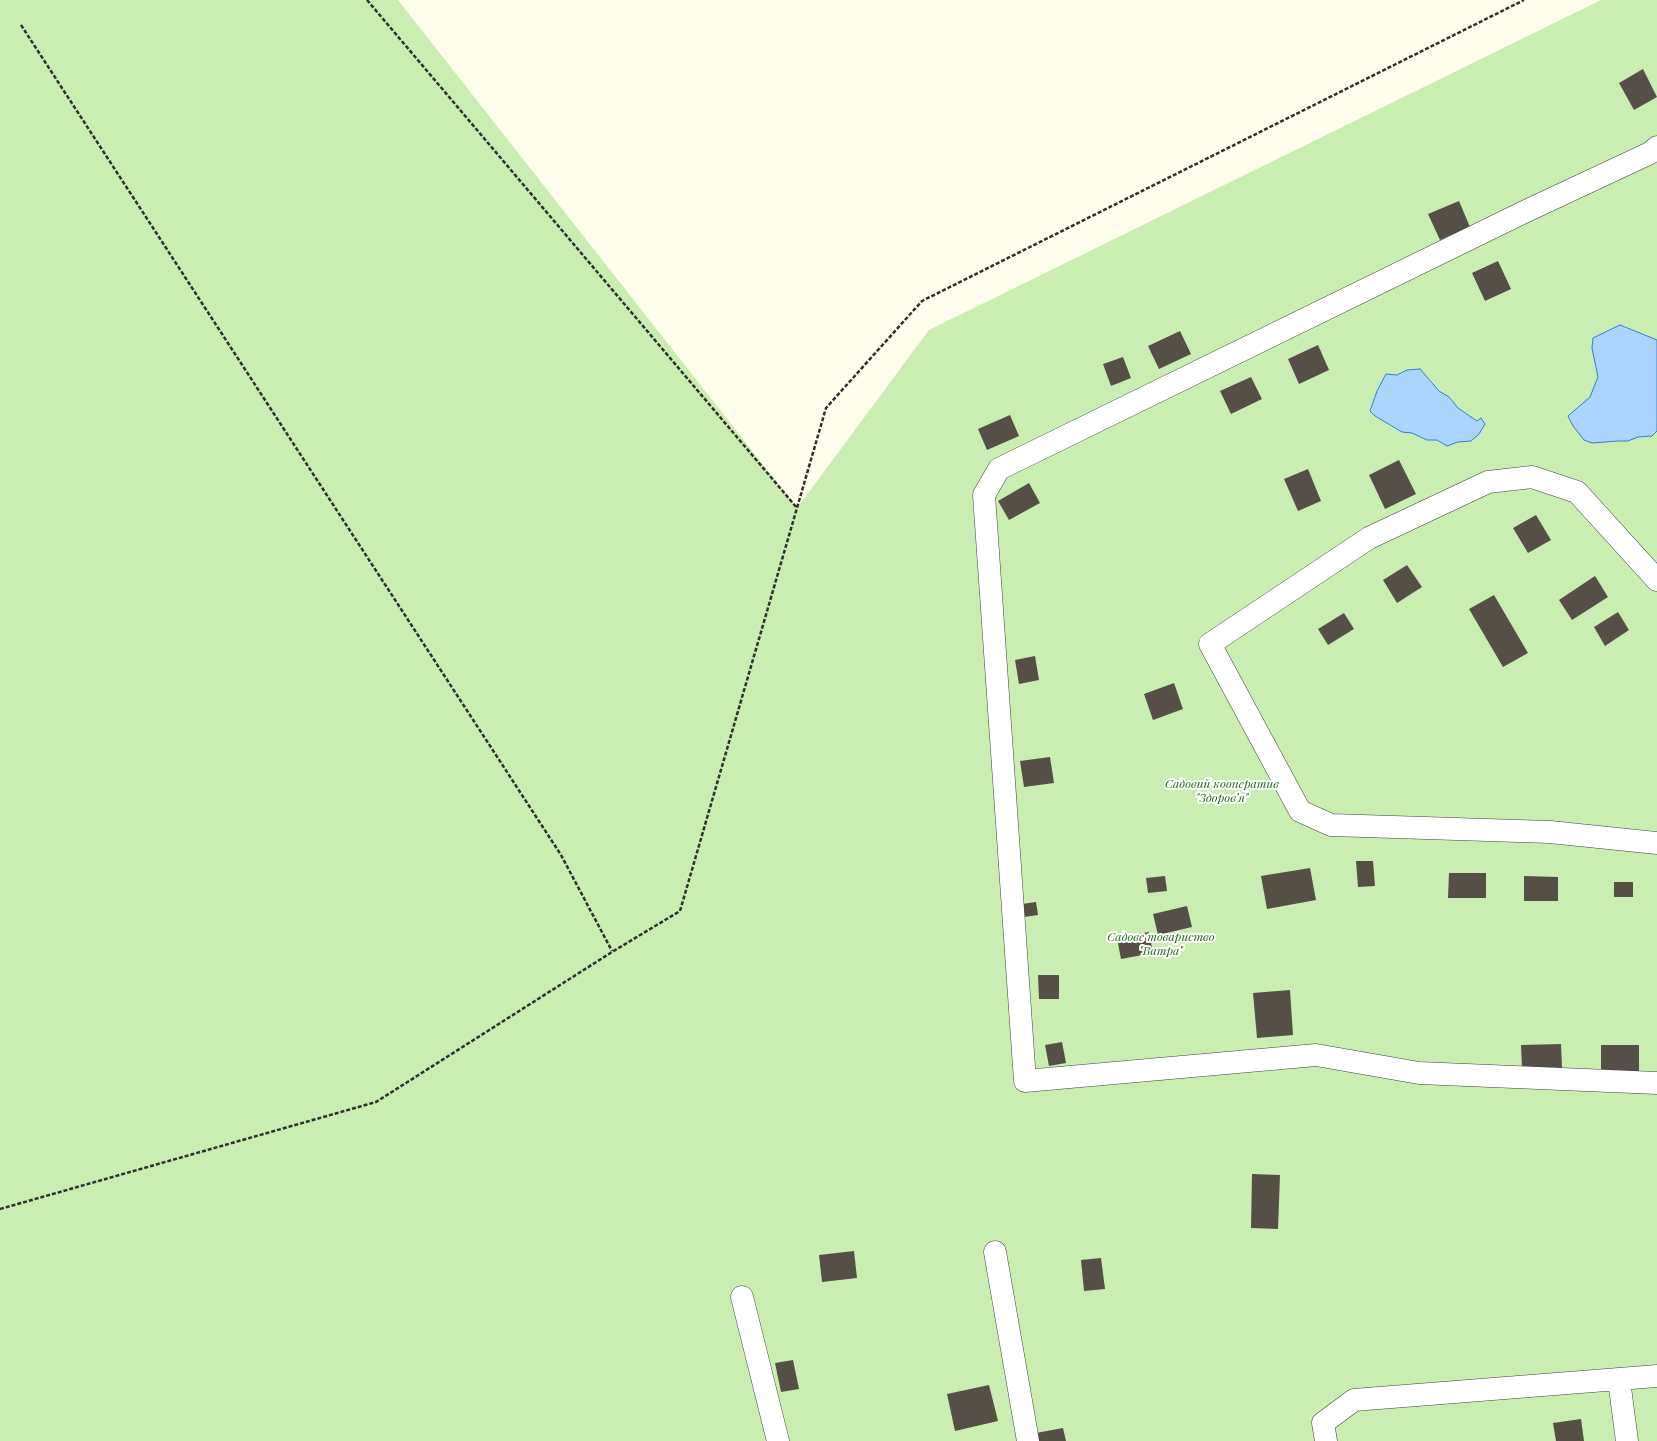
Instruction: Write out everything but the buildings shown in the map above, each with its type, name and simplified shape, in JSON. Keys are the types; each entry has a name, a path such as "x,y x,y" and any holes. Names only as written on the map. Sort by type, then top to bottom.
{"street":[{"path":"1655,155 1522,213 999,469 984,495 1025,1081 1316,1055 1419,1073 1657,1083"},
{"path":"1657,580 1577,492 1532,477 1488,482 1369,538 1210,644 1300,811 1331,825 1550,832 1657,843"},
{"path":"995,1252 1028,1441"},
{"path":"742,1297 778,1441"},
{"path":"1326,1441 1323,1423 1354,1400 1657,1376"},
{"path":"1619,1380 1627,1441"}],"path":[{"path":"367,0 797,508"},
{"path":"0,1208 376,1102 612,952 680,911 826,408 922,301 1524,0"},
{"path":"21,25 561,855 612,952"}],"green space":[{"name":"Садове товариство \"Ватра\"","path":"0,0 398,0 797,508 929,330 1601,0 1657,0 1657,1441 0,1441"}],"water":[{"path":"1620,325 1657,340 1657,431 1652,436 1638,437 1628,441 1592,443 1584,440 1573,426 1568,416 1590,397 1598,377 1592,348 1593,338"},
{"path":"1420,369 1439,391 1449,397 1458,408 1477,421 1481,418 1485,424 1479,434 1471,441 1458,442 1447,446 1437,440 1427,440 1412,433 1402,432 1375,416 1370,411 1377,391 1386,374 1397,375 1407,370"}],"park label":[{"name":"Садовий кооператив \"Здоров’я\"","path":"1222,791"}]}
